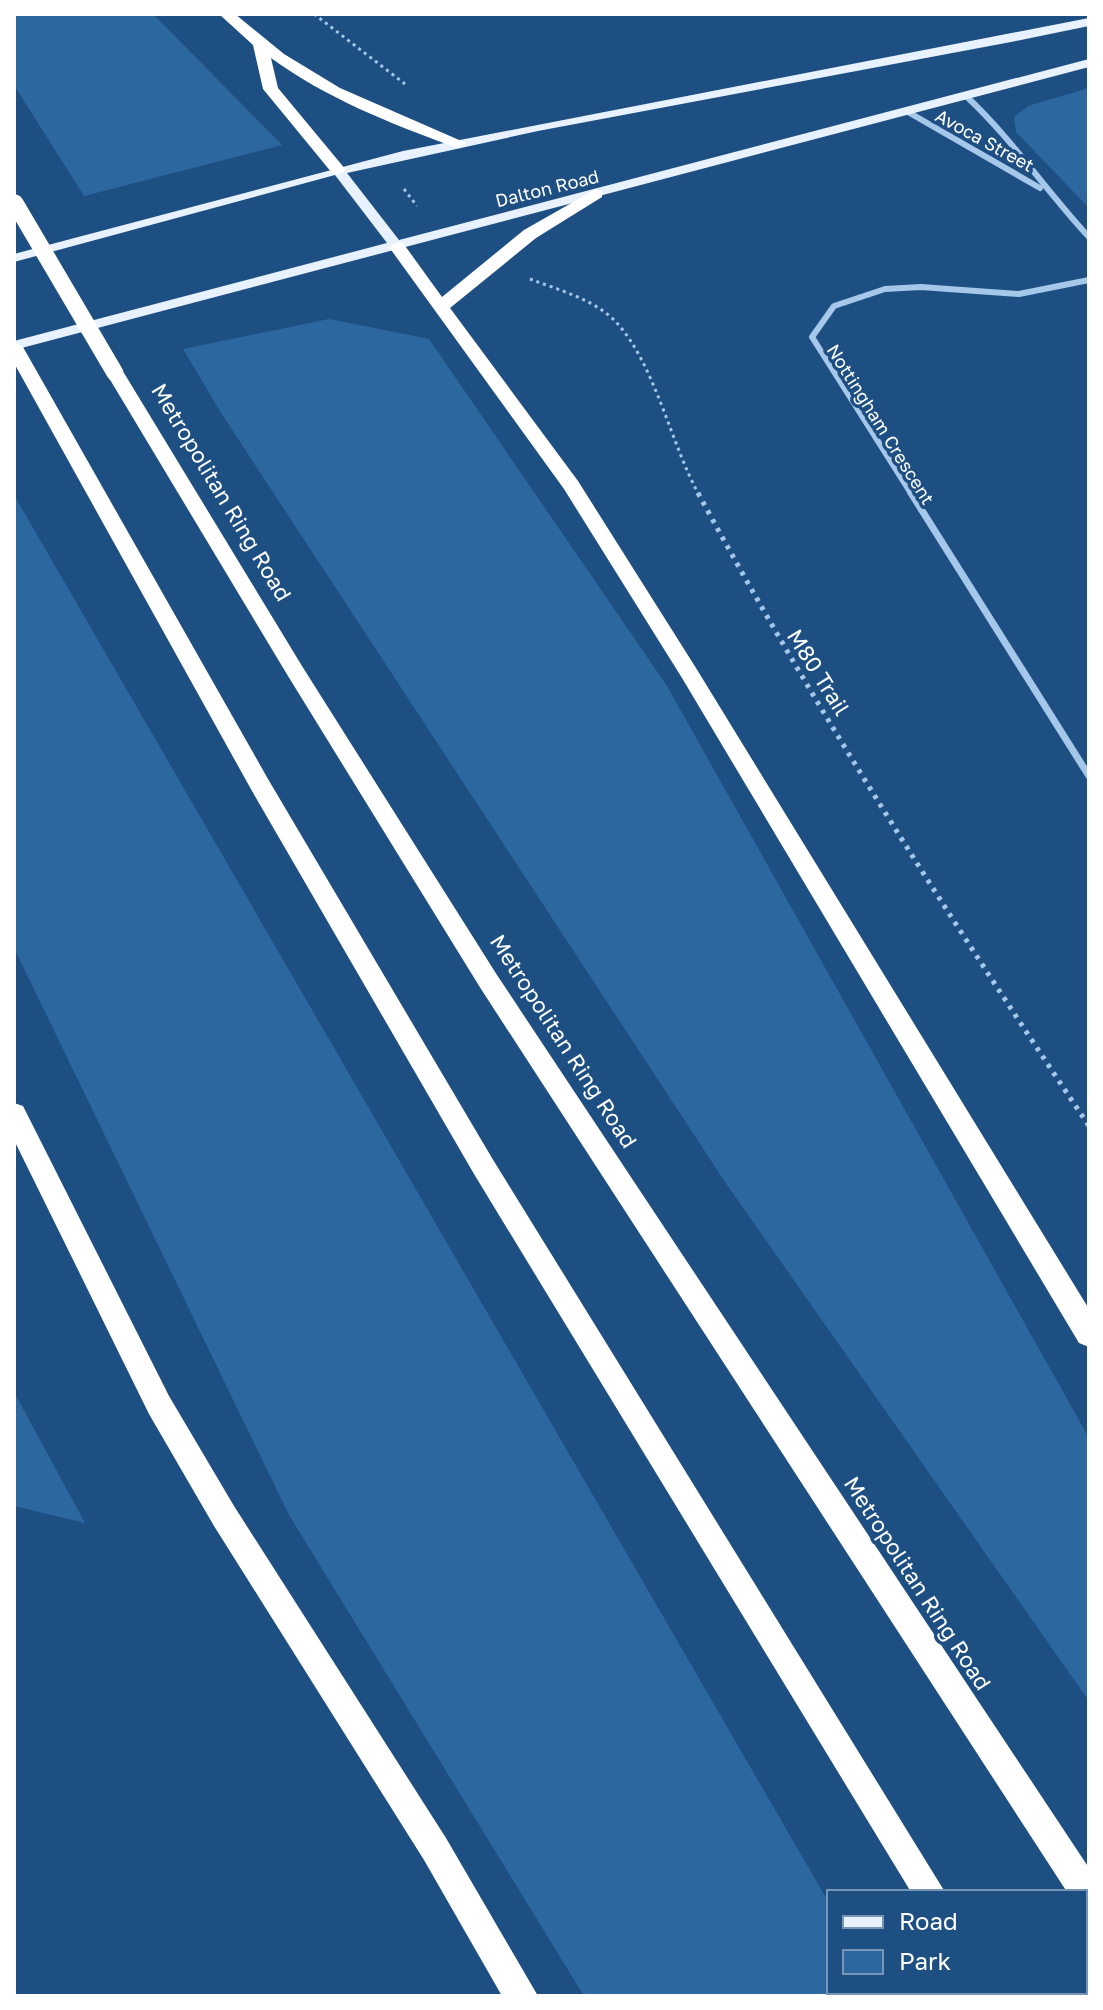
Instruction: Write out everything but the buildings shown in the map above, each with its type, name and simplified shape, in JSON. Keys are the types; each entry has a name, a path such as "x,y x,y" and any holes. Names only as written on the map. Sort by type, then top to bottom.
{"highway":[{"path":"226,14 260,46 322,87 396,122 458,143"},
{"path":"260,46 271,89 338,170"},
{"path":"442,306 530,234 596,194"},
{"name":"Metropolitan Ring Road","path":"15,202 115,373 489,982 1084,1890"},
{"path":"397,247 571,485 1089,1334"},
{"path":"14,347 260,785 483,1166 928,1890"},
{"path":"14,1114 159,1405 224,1516 435,1849 521,1996"}],"main road":[{"path":"14,258 338,170 458,143 923,58 1089,22"},
{"name":"Dalton Road","path":"14,347 1089,63"},
{"path":"338,170 397,247"}],"street":[{"name":"Avoca Street","path":"967,97 995,123 1048,193 1089,237"},
{"name":"Avoca Street","path":"908,112 941,134 1010,168 1048,193"},
{"name":"Nottingham Crescent","path":"1089,280 1019,294 921,287 885,289 834,306 812,337 1089,776"}],"path":[{"path":"314,14 408,86"},
{"name":"M80 Trail","path":"520,276 585,301 616,322 637,352 691,481 755,599 992,981 1089,1126"}],"green space":[{"path":"14,14 153,14 282,145 84,196 14,85"},
{"path":"1089,88 1089,208 1016,132 1014,117 1028,106"},
{"path":"329,319 429,339 667,686 1089,1438 1089,1701 725,1182 223,416 183,349"},
{"path":"14,495 827,1900 827,1994 883,1996 584,1996 289,1515 14,948"},
{"path":"14,1392 85,1523 14,1506"}]}
